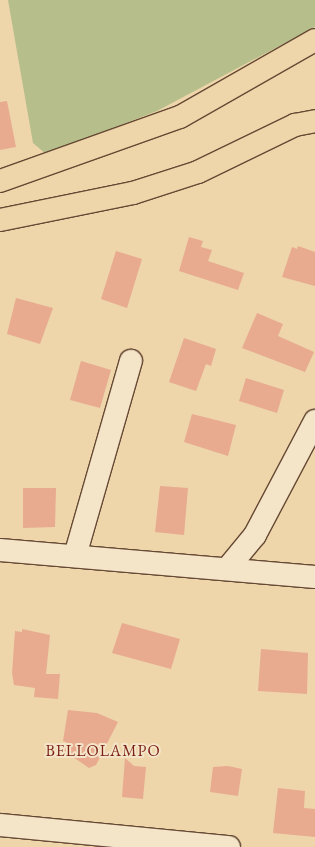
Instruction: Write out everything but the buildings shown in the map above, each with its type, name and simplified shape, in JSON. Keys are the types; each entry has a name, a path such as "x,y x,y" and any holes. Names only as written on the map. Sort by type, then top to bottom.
{"main road":[{"path":"0,181 180,117 315,40"},
{"path":"0,220 132,193 198,172 295,125 315,121"}],"street":[{"path":"75,556 131,361"},
{"path":"228,569 255,535 315,421"},
{"path":"0,550 315,577"},
{"path":"0,825 229,847"}],"green space":[{"path":"8,0 315,0 315,27 157,111 46,154 33,143"}],"district":[{"name":"BELLOLAMPO","path":"103,751"}]}
